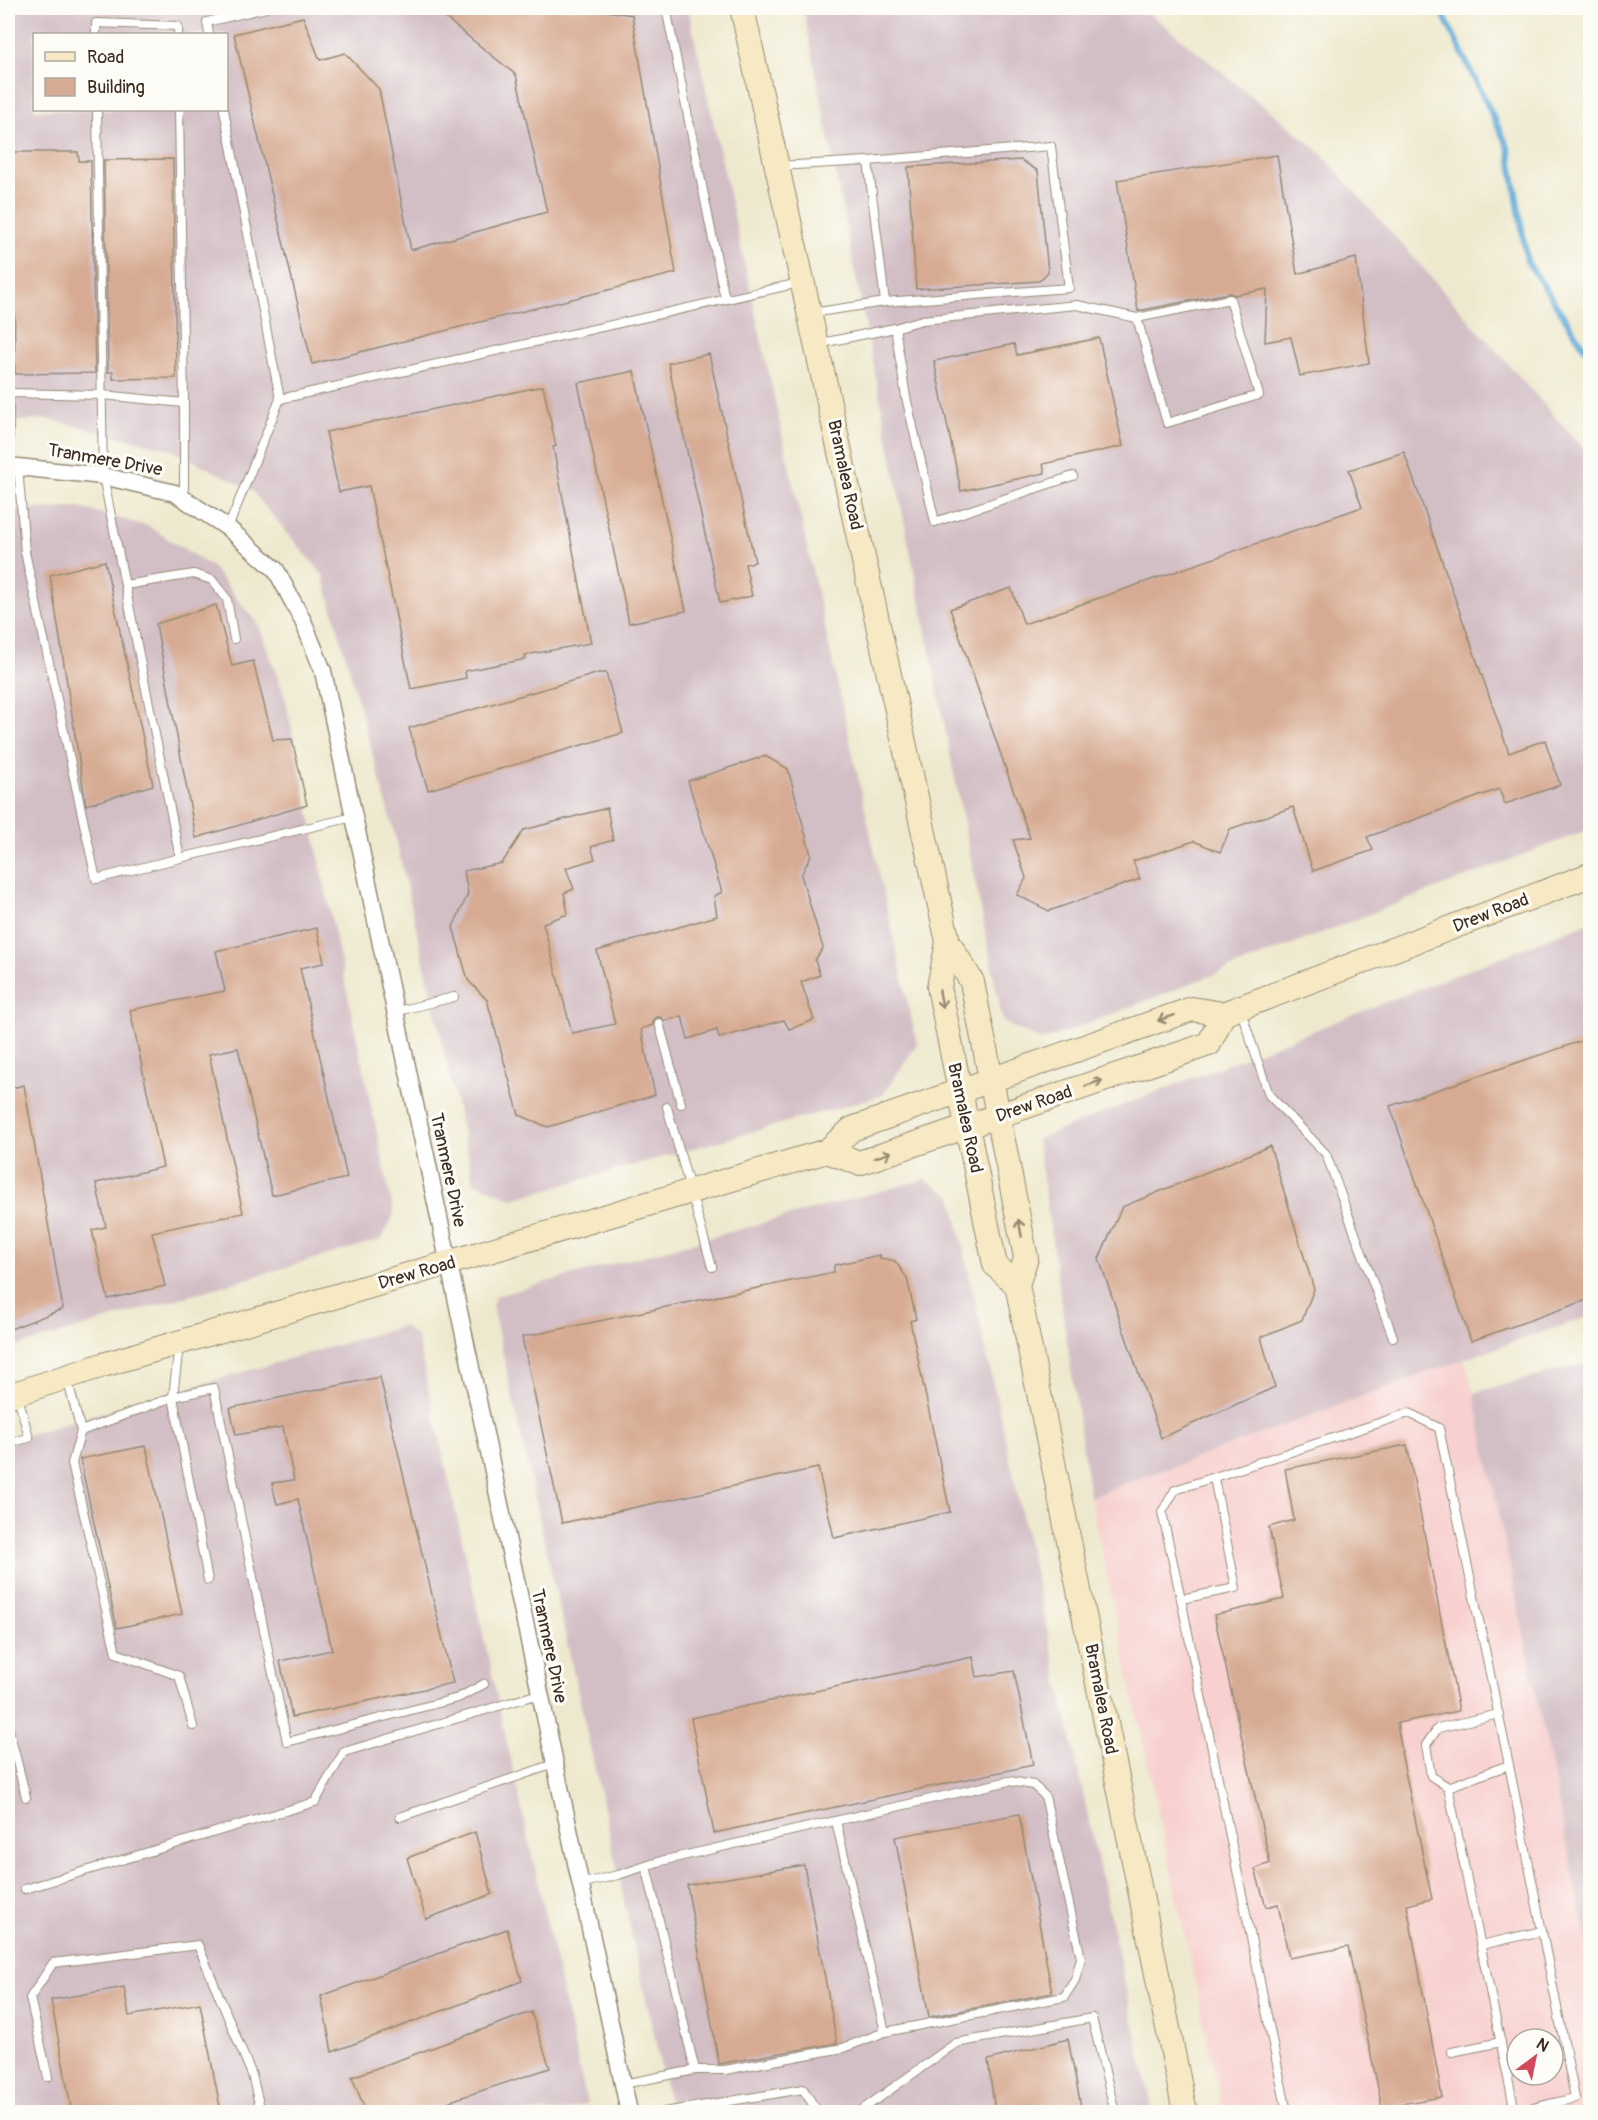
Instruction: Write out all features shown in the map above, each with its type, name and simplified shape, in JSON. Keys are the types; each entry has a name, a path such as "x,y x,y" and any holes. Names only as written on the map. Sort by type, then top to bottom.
{"main road":[{"name":"Bramalea Road","path":"742,8 948,942 972,982 1026,1258 1017,1285 1185,2112"},
{"name":"Drew Road","path":"12,1395 827,1151 852,1129 1192,1009 1231,1011 1590,875"},
{"name":"Bramalea Road","path":"948,942 939,987 967,1127 995,1265 1017,1285"},
{"name":"Drew Road","path":"827,1151 860,1163 1209,1044 1231,1011"}],"street":[{"name":"Tranmere Drive","path":"11,466 103,476 176,493 184,498 228,528 276,570 303,621 322,671 629,2112"}],"lane":[{"path":"209,33 207,22 266,8"},
{"path":"666,8 725,300"},
{"path":"96,33 96,23 178,26 178,33"},
{"path":"97,111 103,476 180,858"},
{"path":"179,111 184,498"},
{"path":"224,111 280,399 228,528"},
{"path":"777,166 1051,146 1070,288 885,302 810,314"},
{"path":"868,161 885,302"},
{"path":"280,399 803,282"},
{"path":"816,344 895,328 922,320 1077,305 1137,318 1230,299 1258,395 1167,423 1137,318"},
{"path":"895,328 906,397 935,522 1073,476"},
{"path":"184,403 102,395 9,393 11,466 24,552 96,879 353,817"},
{"path":"125,585 194,574 212,580 227,599 234,639"},
{"path":"394,1012 454,997"},
{"path":"1231,1011 1269,1095 1326,1154 1393,1337"},
{"path":"659,1023 681,1104"},
{"path":"668,1107 712,1268"},
{"path":"179,1344 173,1398 208,1580"},
{"path":"67,1377 81,1431 72,1463 116,1653 179,1676 193,1726"},
{"path":"81,1431 173,1398 214,1388 287,1742 458,1698 484,1684"},
{"path":"8,1443 29,1438 12,1395"},
{"path":"1287,2112 1162,1512 1175,1490 1409,1413 1439,1428 1499,1714 1575,2098 1515,2112 1448,1786 1431,1776 1426,1745 1438,1728 1499,1714"},
{"path":"1181,1599 1236,1587 1214,1478"},
{"path":"25,1889 315,1802 344,1752 539,1694"},
{"path":"8,1726 26,1797"},
{"path":"400,1817 554,1764"},
{"path":"1448,1786 1509,1765"},
{"path":"580,1884 661,1861 1008,1781 1033,1785 1046,1796 1081,1958 1075,1980 1064,1997 885,2032 843,2048 725,2070 695,2070 623,2085"},
{"path":"836,1821 885,2032"},
{"path":"646,1866 695,2070"},
{"path":"1481,1945 1542,1931"},
{"path":"48,2077 30,1998 53,1963 198,1945 252,2075 261,2112"},
{"path":"858,2112 956,2043 1092,2018 1115,2112"},
{"path":"1452,2052 1501,2042"},
{"path":"664,2112 803,2089 818,2112"}],"shaded area":[{"path":"8,8 688,8 917,1044 883,1095 513,1199 474,1182 394,831 323,575 251,490 172,450 48,419 8,422"},
{"path":"803,8 1127,8 1152,15 1318,150 1590,456 1590,829 1042,1041 1003,1022"},
{"path":"80,508 148,526 212,567 259,626 285,697 394,1214 382,1239 8,1349 8,509"},
{"path":"1590,922 1590,1316 1464,1359 1090,1497 1037,1139"},
{"path":"925,1179 952,1196 1153,2112 671,2112 492,1305 496,1296"},
{"path":"403,1326 417,1337 587,2103 561,2112 8,2112 8,1440"},
{"path":"1464,1359 1474,1393 1590,1956 1590,2112 1223,2112 1090,1497"},
{"path":"1590,1362 1590,1956 1474,1393"}],"building":[{"path":"433,8 589,8 632,15 676,273 312,364 234,34 303,17 320,60 345,53 379,89 411,250 547,212 516,75"},
{"path":"13,152 78,152 79,161 91,161 95,373 15,374"},
{"path":"1277,155 1297,274 1356,258 1369,363 1300,376 1291,337 1265,342 1267,289 1235,295 1229,293 1138,311 1117,180"},
{"path":"173,159 176,378 113,379 113,372 108,372 104,160"},
{"path":"1021,160 1038,171 1048,272 1039,281 916,289 908,167"},
{"path":"1099,338 1123,446 1043,464 1045,473 961,491 934,361 1014,344 1017,355"},
{"path":"709,354 755,562 745,564 752,596 720,603 668,363"},
{"path":"634,371 686,611 629,623 578,383"},
{"path":"543,386 591,643 525,655 526,659 465,671 466,678 411,689 369,486 339,492 326,432"},
{"path":"1404,452 1509,753 1545,740 1560,785 1505,804 1499,789 1367,837 1373,850 1313,871 1293,807 1230,829 1220,852 1194,841 1133,861 1140,879 1049,911 1017,895 1026,878 1013,840 1030,838 950,609 1011,588 1024,624 1362,507 1349,470"},
{"path":"105,561 153,785 86,805 50,575"},
{"path":"216,605 232,666 253,661 273,740 292,739 307,805 196,838 156,624"},
{"path":"599,673 606,673 623,733 428,790 409,728"},
{"path":"765,756 788,769 811,855 801,875 823,948 815,960 820,975 801,982 814,1020 789,1029 784,1020 719,1038 717,1030 688,1039 682,1016 665,1021 657,1017 653,1025 641,1029 655,1095 548,1127 519,1115 487,1000 468,980 453,927 468,894 464,871 502,863 524,830 607,808 613,840 591,847 595,859 566,868 574,889 564,893 568,914 543,923 572,1033 615,1024 597,951 717,916 714,896 722,892 688,781"},
{"path":"317,928 324,963 300,968 347,1178 272,1195 238,1048 209,1054 243,1213 152,1232 165,1286 108,1299 92,1230 106,1227 96,1183 163,1167 130,1010 225,991 216,951"},
{"path":"1590,1038 1590,1299 1471,1341 1390,1106"},
{"path":"24,1085 63,1309 8,1330 8,1089"},
{"path":"1270,1146 1314,1289 1302,1320 1261,1337 1275,1387 1161,1438 1099,1259 1122,1207"},
{"path":"880,1255 880,1258 895,1261 907,1278 916,1319 910,1321 950,1512 834,1538 818,1468 562,1523 522,1337 834,1272 834,1265"},
{"path":"380,1377 453,1683 292,1717 280,1661 332,1650 298,1499 277,1504 272,1483 294,1480 283,1427 236,1435 230,1408"},
{"path":"1407,1445 1459,1711 1397,1723 1432,1899 1407,1905 1442,2097 1382,2107 1348,1947 1289,1958 1278,1904 1266,1907 1255,1869 1270,1863 1214,1615 1284,1599 1269,1527 1294,1520 1285,1469"},
{"path":"146,1446 182,1614 117,1628 80,1459"},
{"path":"973,1657 977,1677 1014,1671 1033,1765 714,1833 691,1718"},
{"path":"1019,1814 1052,1993 929,2017 895,1837"},
{"path":"475,1832 492,1894 426,1919 407,1858"},
{"path":"804,1865 837,2043 719,2064 687,1885"},
{"path":"507,1929 522,1981 332,2052 321,1996"},
{"path":"124,1987 129,2016 200,2003 221,2112 72,2112 51,2000"},
{"path":"531,2012 550,2068 417,2112 366,2112 352,2077"},
{"path":"1068,2039 1082,2112 1028,2112 1027,2105 995,2111 988,2060"}],"waterway":[{"path":"1440,8 1509,149 1527,261 1590,356"}]}
